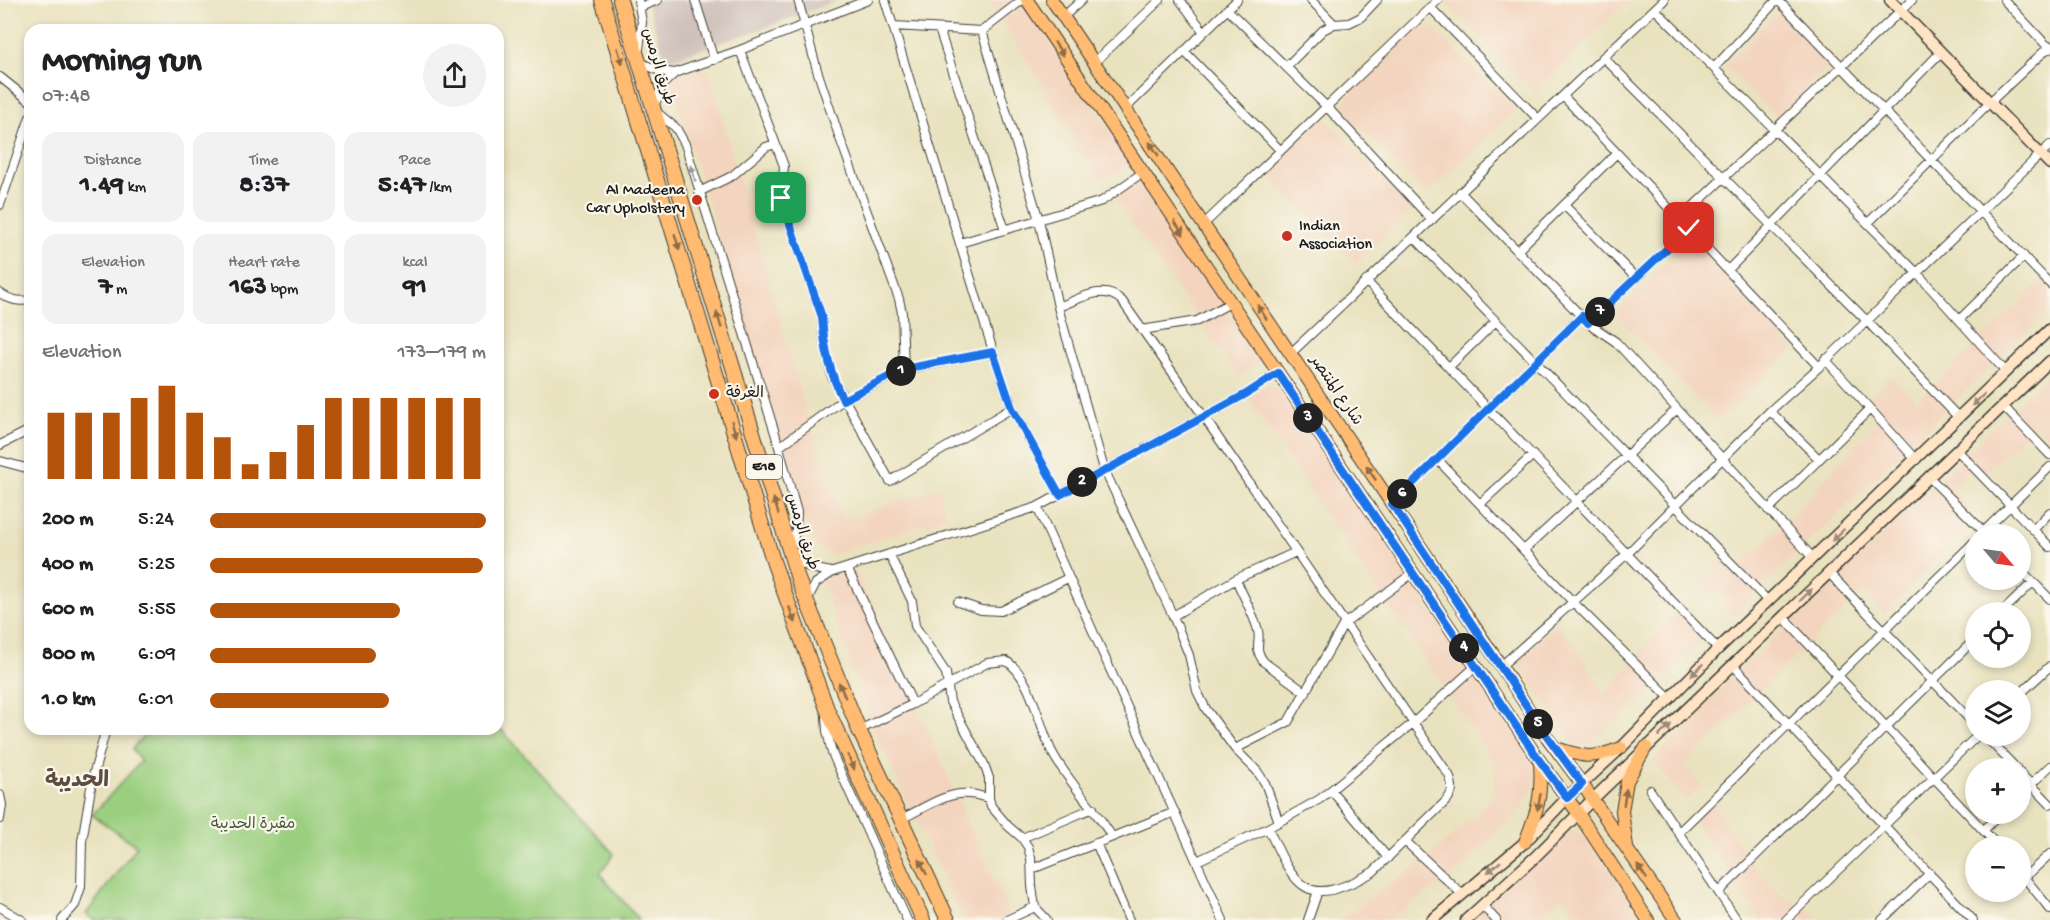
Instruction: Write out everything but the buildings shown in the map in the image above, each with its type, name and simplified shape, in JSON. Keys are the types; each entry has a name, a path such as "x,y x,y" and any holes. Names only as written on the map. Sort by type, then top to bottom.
{"highway":[{"name":"طريق الرمس","path":"602,0 774,564 827,709 923,920"},
{"name":"طريق الرمس","path":"620,0 807,601 859,730 948,920"}],"main road":[{"path":"1027,0 1540,761 1578,813 1648,920"},
{"name":"شارع المنتصر","path":"1052,0 1544,732 1676,920"},
{"path":"1890,0 2050,164"},
{"path":"1432,920 1525,842 1718,649 2050,329"},
{"path":"1466,920 2050,361"},
{"path":"1627,851 1623,811 1627,781 1647,747"},
{"path":"1556,748 1579,756 1597,757 1621,748"},
{"path":"1525,842 1537,812 1541,789 1540,761"}],"street":[{"path":"658,0 639,3 642,22 638,61 659,71 675,73"},
{"path":"695,0 714,60"},
{"path":"798,0 817,70 838,133 899,299 902,313 904,369"},
{"path":"832,572 811,568 791,554 798,519 779,447 682,138 675,128 653,109 663,84 675,73 868,0"},
{"path":"885,0 1012,408 1060,495"},
{"path":"894,26 982,31 1022,0"},
{"path":"1063,17 1082,0"},
{"path":"1095,62 1160,0"},
{"path":"1180,0 1204,32"},
{"path":"1126,108 1237,0"},
{"path":"1311,0 1334,24"},
{"path":"1286,67 1323,30 1334,24 1348,23 1361,18 1377,0"},
{"path":"1204,224 1437,0"},
{"path":"1290,354 1664,0"},
{"path":"1714,68 1778,0 2050,284"},
{"path":"1680,219 1912,0"},
{"path":"1868,224 1931,159 2049,47 2004,0"},
{"path":"1430,7 1537,118"},
{"path":"1227,9 1327,107 1432,220"},
{"path":"1655,9 1916,272 2006,372"},
{"path":"939,29 1005,230"},
{"path":"982,31 1039,220 1058,307 1104,469 1173,616 1189,655 1197,691 1206,709 1235,750 1257,771 1265,783 1279,822"},
{"path":"740,50 784,166 781,198 822,317 823,335 832,377 890,481 1012,408"},
{"path":"1184,51 1280,150"},
{"path":"1728,270 1941,52"},
{"path":"1603,57 1866,320 1959,418"},
{"path":"0,77 24,96"},
{"path":"1563,96 1819,367"},
{"path":"0,205 24,135"},
{"path":"699,192 740,170 766,147 775,144"},
{"path":"1501,666 1627,554 1770,411 1819,367 2050,145"},
{"path":"1516,251 1617,153"},
{"path":"960,243 1102,201 1142,173"},
{"path":"1460,192 1588,323 1616,342 1813,558"},
{"path":"1564,205 1636,278"},
{"path":"1588,323 1689,228"},
{"path":"1414,237 1768,601"},
{"path":"1959,320 2024,256"},
{"path":"1366,281 1718,649"},
{"path":"1058,307 1098,292 1107,292 1122,301 1204,417 1449,776 1452,784 1452,791 1446,801 1373,873 1325,891 1304,887 1294,879 1268,828"},
{"path":"0,293 8,299 24,301"},
{"path":"1142,330 1197,321 1230,303"},
{"path":"1392,504 1582,316"},
{"path":"1449,367 1496,321"},
{"path":"779,447 843,400 904,369 993,352"},
{"path":"1825,359 1916,460"},
{"path":"807,601 816,583 832,572 1037,507 1204,417 1278,373"},
{"path":"2002,406 2050,455"},
{"path":"1524,550 1677,409"},
{"path":"1768,510 1870,409"},
{"path":"1770,411 1819,459"},
{"path":"0,445 24,432"},
{"path":"1957,450 2050,547"},
{"path":"1480,504 1533,455"},
{"path":"1437,459 1573,602 1670,698"},
{"path":"0,461 24,467"},
{"path":"1993,524 2050,467"},
{"path":"1929,477 1975,524"},
{"path":"1037,507 1223,920"},
{"path":"2034,529 2050,512"},
{"path":"1679,832 1965,551"},
{"path":"1173,616 1236,579 1296,552"},
{"path":"889,554 912,601 915,626 943,668 948,679 950,702 990,778 988,798 996,813 1028,847 1035,907 1047,920"},
{"path":"847,568 913,704"},
{"path":"1235,750 1288,722 1344,624 1413,573"},
{"path":"1829,573 1965,715"},
{"path":"958,602 981,610 1001,611 1068,578"},
{"path":"1236,579 1258,631 1259,656 1306,693"},
{"path":"2012,602 2033,582 2050,599"},
{"path":"1784,618 1989,836"},
{"path":"1719,892 1965,649"},
{"path":"859,730 913,704 987,663 1006,660 1018,670 1043,733 1066,777 1093,808 1112,837"},
{"path":"1733,665 1973,920"},
{"path":"1197,861 1268,828 1332,790 1413,723 1476,666"},
{"path":"2031,684 2050,666"},
{"path":"827,709 827,731 832,753 907,920"},
{"path":"62,920 75,905 81,887 82,841 93,776 104,735"},
{"path":"1786,920 1967,746"},
{"path":"1995,746 2006,758"},
{"path":"2050,766 2031,784 2050,804"},
{"path":"1332,790 1388,858"},
{"path":"1650,790 1737,920"},
{"path":"901,819 958,794 969,793 988,798"},
{"path":"0,795 2,805 0,819"},
{"path":"1022,838 1093,808"},
{"path":"1032,869 1175,812"},
{"path":"1984,830 1990,824"},
{"path":"1405,841 1462,894"},
{"path":"1096,843 1129,920"},
{"path":"2031,869 2050,854"},
{"path":"1882,920 1930,873"},
{"path":"2031,885 2050,909"},
{"path":"1308,920 1318,891"},
{"path":"1483,906 1496,920"},
{"path":"0,907 22,920"},
{"path":"1007,920 1035,907"}],"shaded area":[{"path":"646,0 838,0 759,30 666,61"},
{"path":"989,0 1022,0 1132,163 1101,180"},
{"path":"1448,0 1629,0 1534,92 1446,2"},
{"path":"1781,8 1833,61 1777,117 1724,66"},
{"path":"1426,21 1515,110 1426,196 1339,106"},
{"path":"707,66 806,412 843,520 939,488 946,516 832,555 817,547 807,532 670,79"},
{"path":"1324,118 1413,209 1356,264 1265,171"},
{"path":"1137,177 1263,357 1239,377 1110,193"},
{"path":"1690,241 1793,349 1718,421 1615,314"},
{"path":"2043,280 2050,286 2050,310 1732,615 1723,607 1726,595 1708,589 1702,584 1722,561 1733,571 1793,516 1877,421 1861,406 1891,377 1917,401"},
{"path":"2050,373 2050,440 2035,425 1987,471 1973,466 1951,487 1974,522 1965,524 1965,531 1884,613 1863,591 1685,764 1702,786 1686,800 1653,761 1722,686"},
{"path":"1271,385 1286,395 1490,701 1535,763 1534,785 1526,802 1514,816 1458,872 1389,920 1339,920 1424,861 1475,816 1493,796 1496,765 1246,396 1259,388"},
{"path":"855,569 1012,920 964,920 879,742 821,580"},
{"path":"1678,612 1704,638 1644,696 1587,746 1575,744 1515,660 1556,624 1574,644 1604,694"},
{"path":"1713,801 1748,860 1784,898 1807,908 1817,920 1761,920 1692,818"},
{"path":"1565,830 1577,833 1589,841 1643,920 1582,920 1562,897 1534,920 1469,920"}],"green space":[{"name":"مقبرة الحديبة","path":"504,733 614,854 600,874 639,920 93,920 86,914 137,846 92,815 141,761 132,749 145,735 504,735"}],"place":[{"name":"Al Madeena Car Upholstery","path":"697,200"},
{"name":"Indian Association","path":"1287,236"},
{"name":"الغرفة","path":"714,394"}],"district":[{"name":"الحديبة","path":"77,782"}],"route":[{"path":"781,198 822,317 823,335 832,377 843,400 904,369 993,352 1012,408 1060,495 1104,469 1246,394 1278,373 1567,798 1582,784 1544,732 1392,504 1582,316 1588,323 1689,228"}]}
